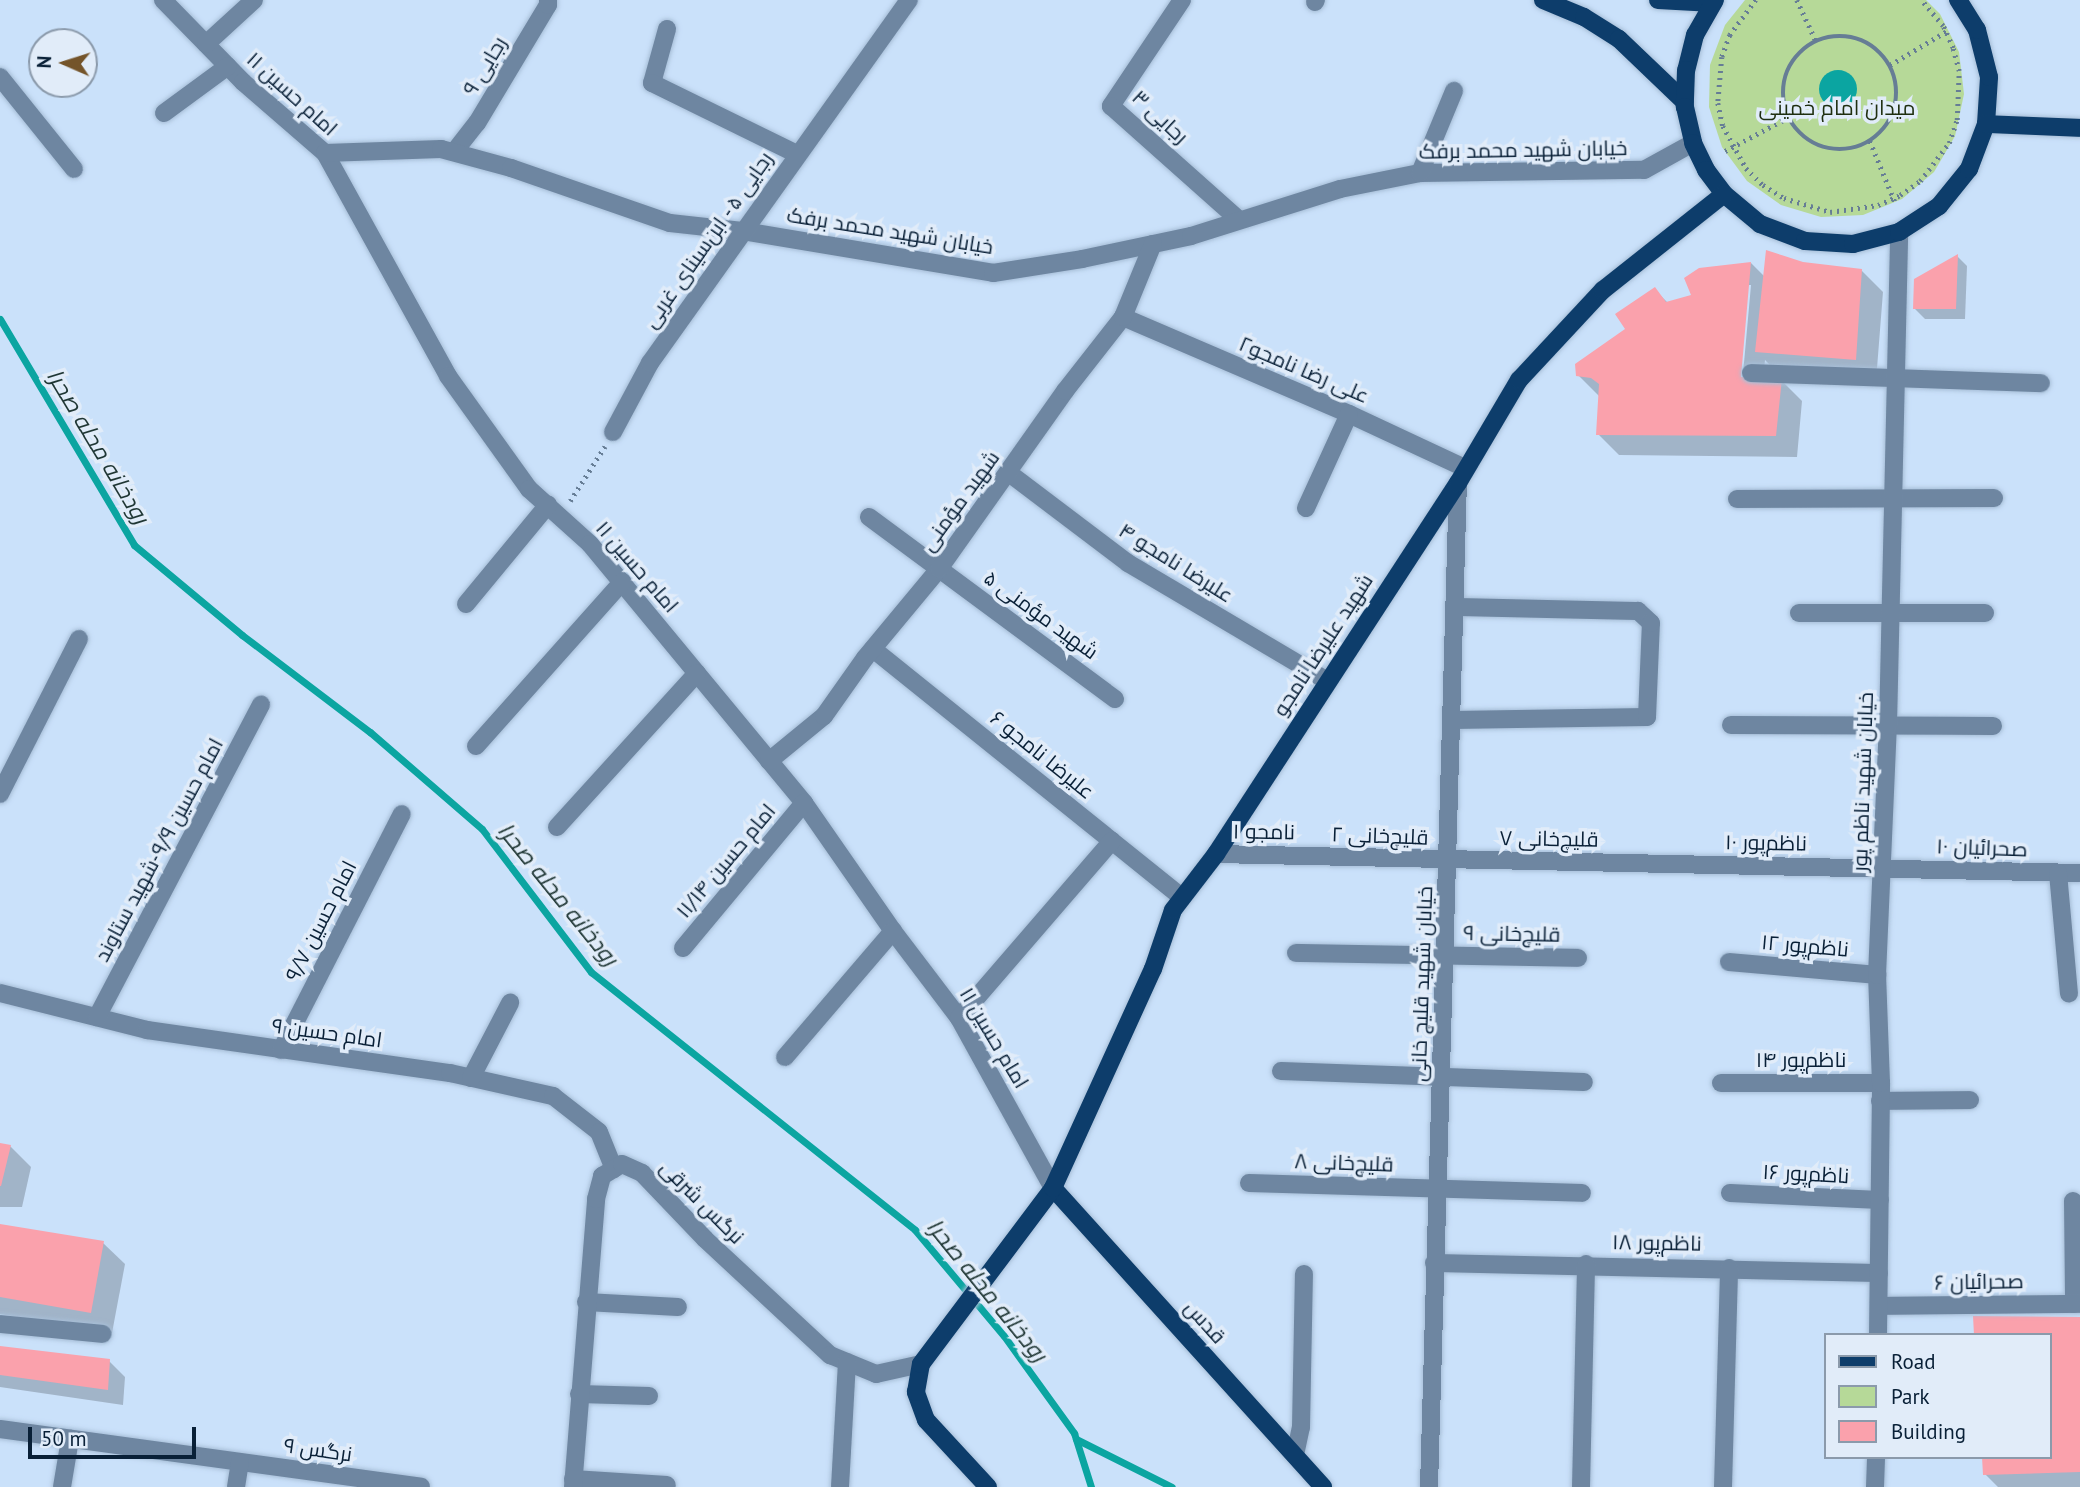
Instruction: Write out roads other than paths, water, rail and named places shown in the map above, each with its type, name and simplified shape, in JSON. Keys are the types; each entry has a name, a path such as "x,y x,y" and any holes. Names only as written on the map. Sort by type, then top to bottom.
{"main road":[{"path":"1543,0 1584,17 1619,39 1685,102"},
{"path":"1658,0 1714,1 1695,35 1686,70 1685,102 1693,143 1706,170 1724,194 1760,224 1805,241 1853,244 1899,232 1939,206 1969,169 1986,124 1989,77 1977,30 1958,0"},
{"path":"1986,124 2080,128"},
{"name":"شهید علیرضا نامجو","path":"921,1364 1053,1188 1153,969 1172,910 1216,854 1461,475 1519,380 1604,290 1724,194"},
{"name":"قدس","path":"1053,1188 1323,1487"},
{"path":"921,1364 916,1392 926,1420 988,1487"}],"street":[{"name":"امام حسین ۱۱","path":"163,0 228,66 325,153 448,376 529,489 590,544 804,803 893,931 959,1018 1053,1188"},
{"path":"206,44 254,0"},
{"name":"رجایی ۹","path":"454,152 489,103 548,5 548,0"},
{"name":"رجایی ۵ - ابن‌سینای غربی","path":"613,432 650,363 909,0"},
{"name":"رجایی ۳","path":"1182,0 1111,106 1238,219"},
{"path":"667,29 652,83 797,154"},
{"path":"164,113 228,66"},
{"path":"0,77 74,169"},
{"path":"1420,173 1454,91"},
{"name":"خیابان شهید محمد برفک","path":"325,153 441,149 511,168 670,223 743,231 993,272 1191,236 1340,189 1420,173 1644,170 1693,143"},
{"name":"خیابان شهید ناظم پور","path":"1878,1333 1880,1092 1877,975 1888,726 1899,232"},
{"name":"شهید مؤمنی","path":"769,761 824,716 873,649 939,569 1065,391 1123,317 1153,244"},
{"name":"علی رضا نامجو۲","path":"1123,317 1349,414 1461,475"},
{"path":"1751,373 2041,383"},
{"path":"1306,508 1349,414"},
{"name":"علیرضا نامجو ۴","path":"1009,473 1128,563 1326,680"},
{"name":"خیابان شهید قلیچ خانی","path":"1429,1487 1461,475"},
{"path":"1737,499 1994,498"},
{"path":"466,604 553,510"},
{"name":"شهید مؤمنی ۵","path":"869,516 1115,699"},
{"path":"476,746 622,582"},
{"path":"1452,720 1647,717 1651,623 1638,611 1456,607"},
{"path":"1799,613 1985,613"},
{"path":"0,794 79,639"},
{"name":"علیرضا نامجو ۶","path":"873,649 1182,897"},
{"path":"557,827 697,673"},
{"name":"امام حسین ۹/۹-شهید ستاوند","path":"97,1017 261,704"},
{"path":"1731,725 1993,726"},
{"name":"امام حسین ۱۱/۱۴","path":"683,948 804,803"},
{"name":"امام حسین ۹/۷","path":"281,1050 402,814"},
{"path":"959,1018 1112,841"},
{"name":"نامجو ۱","path":"1216,854 1311,856"},
{"name":"قلیچ‌خانی ۲","path":"1311,856 1448,860"},
{"name":"قلیچ‌خانی ۷","path":"1448,860 1649,864"},
{"name":"ناظم‌پور ۱۰","path":"1649,864 1882,868"},
{"name":"صحرائیان ۱۰","path":"1882,868 2080,873"},
{"path":"2058,873 2069,993"},
{"path":"785,1057 893,931"},
{"name":"قلیچ‌خانی ۹","path":"1296,953 1578,958"},
{"name":"ناظم‌پور ۱۲","path":"1729,962 1877,975"},
{"name":"امام حسین ۹","path":"0,993 147,1030 471,1078 554,1096 599,1132 614,1168"},
{"path":"471,1078 510,1003"},
{"path":"1281,1071 1584,1082"},
{"name":"ناظم‌پور ۱۴","path":"1721,1083 1970,1100"},
{"name":"نرگس شرقی","path":"614,1168 622,1164 642,1173 705,1240 830,1355 876,1374 921,1364"},
{"path":"614,1168 602,1176 596,1199 573,1483 667,1485"},
{"name":"قلیچ‌خانی ۸","path":"1249,1183 1582,1193"},
{"name":"ناظم‌پور ۱۶","path":"1730,1193 1880,1200"},
{"path":"2073,1201 2077,1304"},
{"name":"ناظم‌پور ۱۸","path":"1434,1263 1586,1264 1879,1273"},
{"path":"1581,1487 1586,1264"},
{"path":"1723,1487 1729,1268"},
{"path":"1295,1455 1301,1427 1304,1274"},
{"path":"586,1302 678,1307"},
{"name":"صحرائیان ۶","path":"1879,1306 2077,1304"},
{"path":"0,1324 103,1334"},
{"path":"840,1487 847,1362"},
{"path":"579,1394 649,1396"},
{"name":"نرگس ۹","path":"0,1429 421,1487"},
{"path":"62,1487 70,1439"},
{"path":"1875,1459 1875,1487"},
{"path":"236,1487 240,1462"}],"waterway":[{"name":"رودخانه محله صحرا","path":"0,319 134,545 242,635 370,732 482,829 591,972 915,1230 1004,1336 1074,1433 1091,1487"},
{"path":"1076,1439 1172,1487"}],"park label":[{"name":"میدان امام خمینی","path":"1837,108"}]}
